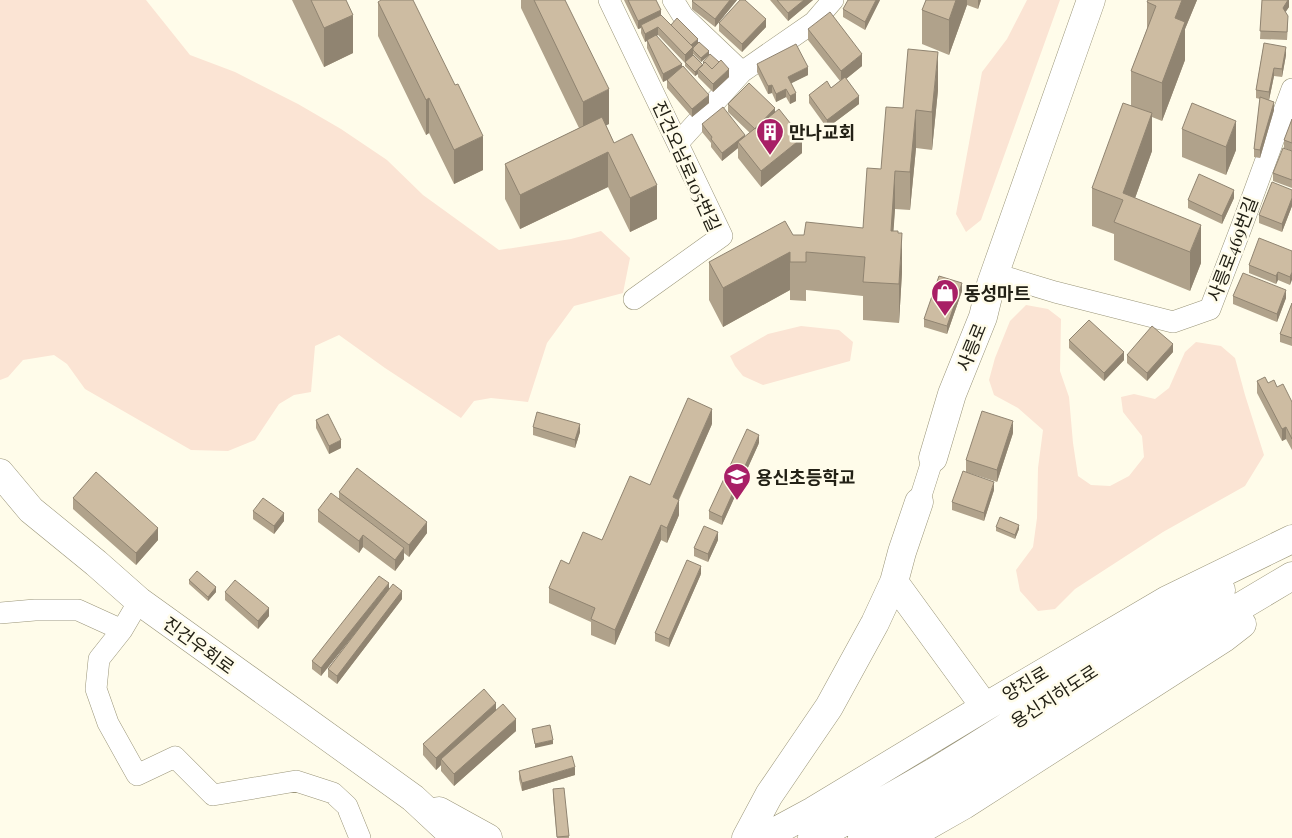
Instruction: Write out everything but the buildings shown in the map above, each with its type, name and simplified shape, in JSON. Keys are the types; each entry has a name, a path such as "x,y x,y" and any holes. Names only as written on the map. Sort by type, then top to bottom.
{"main road":[{"name":"사릉로","path":"933,458 952,394 983,317 991,284 1091,0"},
{"name":"진건우회로","path":"0,473 31,510 139,601 413,798 456,838"},
{"name":"사릉로","path":"746,838 769,795 829,708 875,623 894,582 919,502"},
{"name":"양진로","path":"763,838 813,811 1167,600 1292,539"},
{"name":"용신지하도로","path":"812,838 917,781 1292,545"},
{"name":"용신지하도로","path":"862,838 910,814 1150,661 1292,576"},
{"path":"894,582 985,707"},
{"path":"906,838 964,805 1224,638 1292,586"},
{"name":"진건우회로","path":"413,798 488,838"}],"street":[{"name":"진건오남로105번길","path":"610,0 722,236 634,299"},
{"path":"673,0 683,16 742,72"},
{"path":"678,143 742,72 814,22 833,0"},
{"name":"사릉로469번길","path":"991,284 1009,278 1055,292 1172,322 1210,309 1292,89"},
{"name":"사릉로","path":"919,502 933,458"},
{"path":"139,601 122,630 100,659 96,689 108,723 137,775 175,758 213,795 296,781 333,793 347,806 360,838"},
{"path":"0,613 35,610 78,610 122,630"}],"shaded area":[{"path":"0,0 146,0 190,55 235,72 298,104 341,129 387,160 423,195 499,250 571,239 601,231 630,258 623,293 574,306 547,343 528,402 491,398 474,401 461,418 339,335 315,346 311,392 294,395 279,404 255,440 228,451 191,450 85,389 67,364 54,355 23,360 8,377 0,380"},
{"path":"1027,0 1060,0 981,220 966,232 956,214 982,72 1007,39"},
{"path":"1026,305 1048,309 1061,319 1060,371 1069,397 1078,476 1091,485 1110,486 1129,476 1144,457 1142,436 1123,412 1121,397 1134,394 1155,399 1169,388 1185,352 1196,342 1221,346 1235,358 1264,455 1245,486 1163,532 1075,589 1055,609 1038,611 1020,591 1016,570 1033,547 1037,518 1038,468 1043,430 1018,408 994,395 989,380 995,358 1010,321"},
{"path":"801,326 839,330 853,342 850,361 763,385 743,376 735,366 730,356 768,334"}],"place":[{"name":"만나교회","path":"770,156"},
{"name":"동성마트","path":"945,317"},
{"name":"용신초등학교","path":"737,501"}]}
